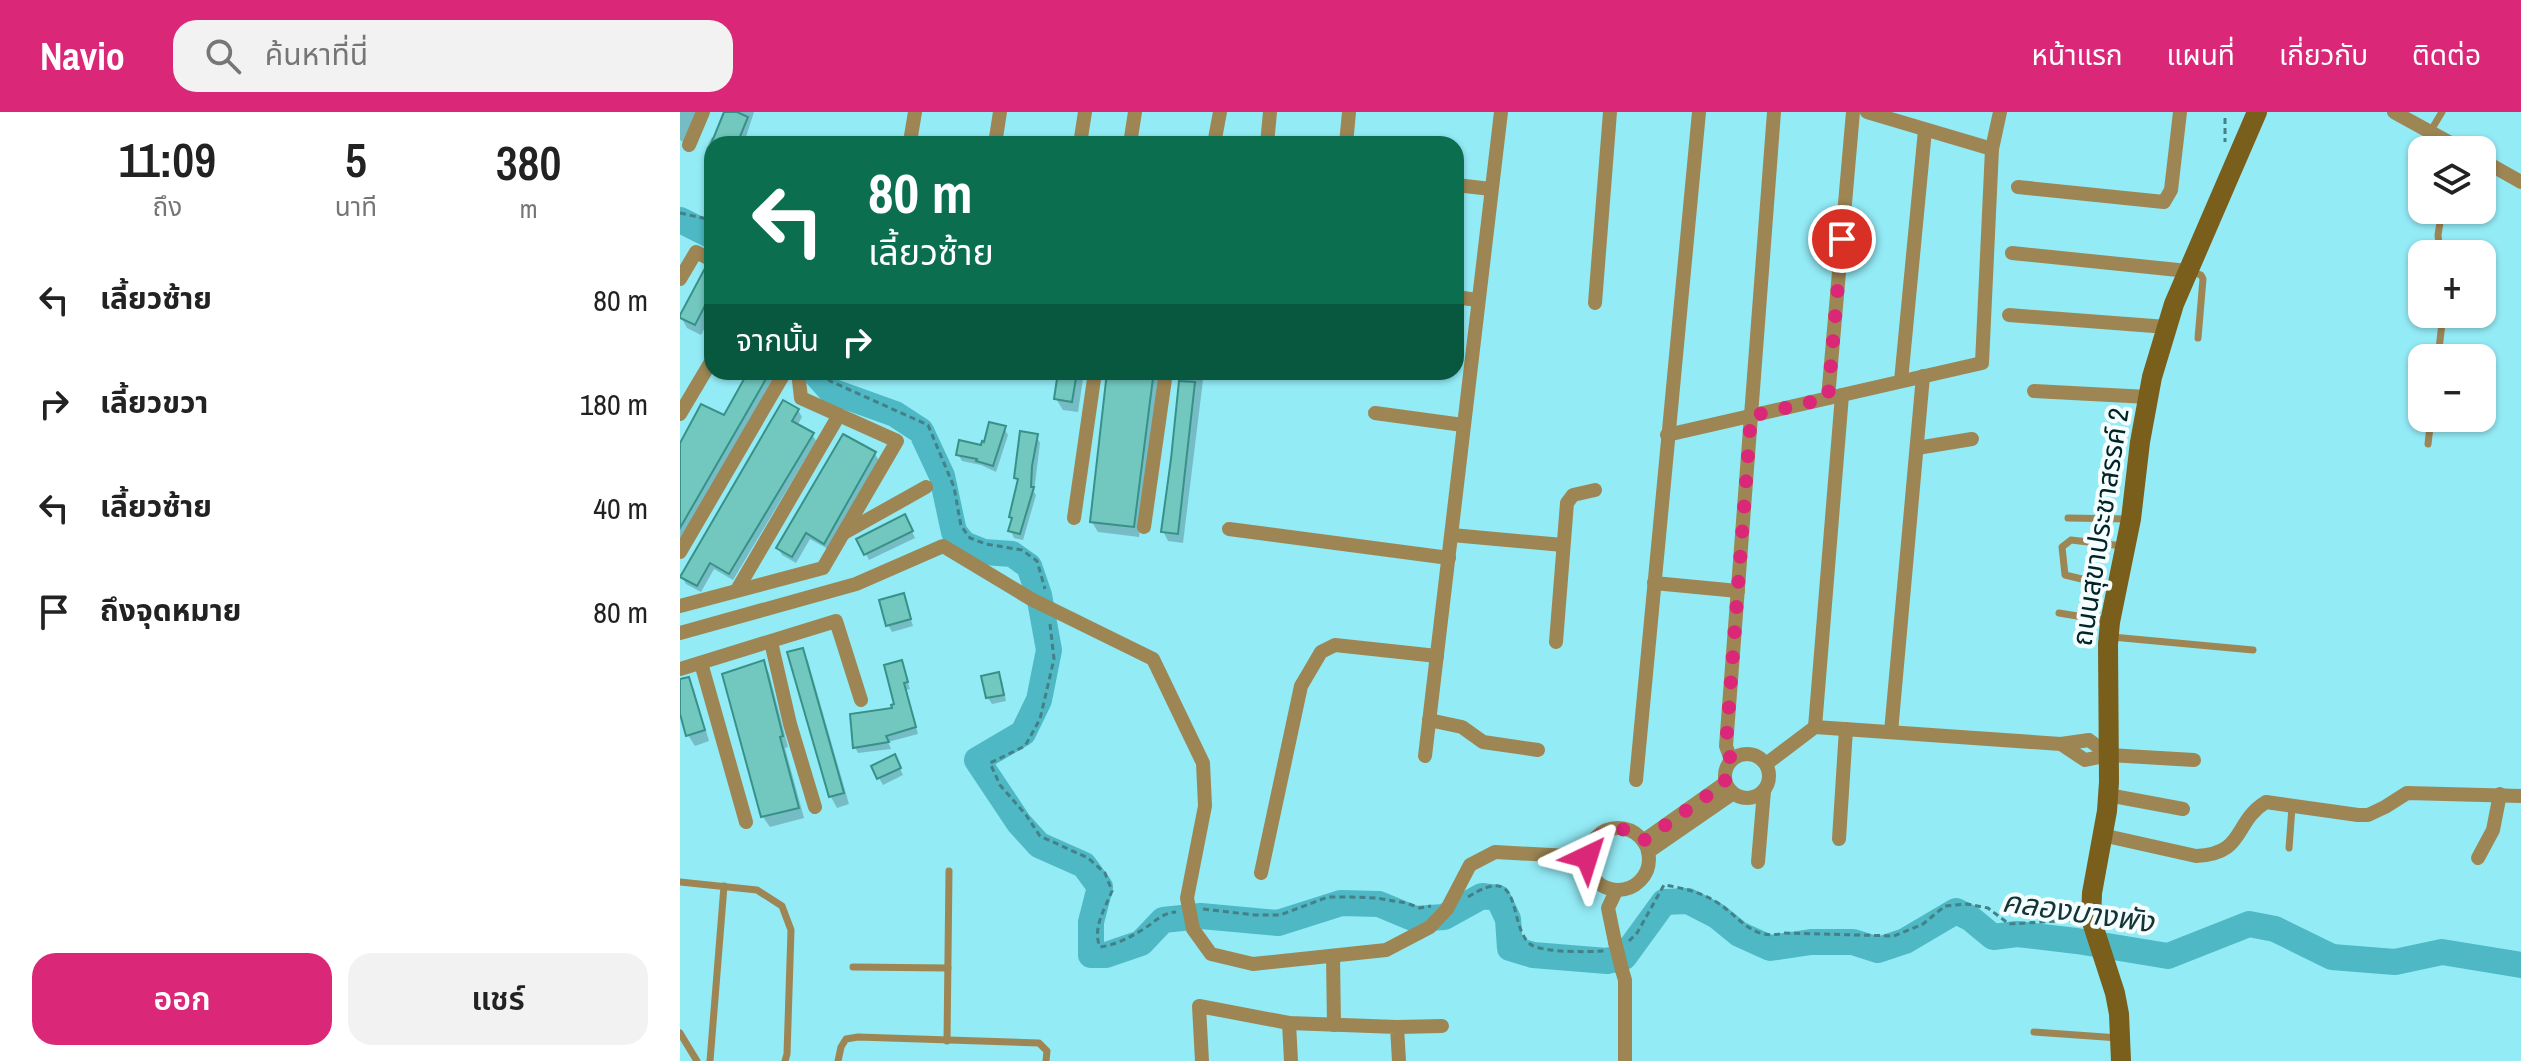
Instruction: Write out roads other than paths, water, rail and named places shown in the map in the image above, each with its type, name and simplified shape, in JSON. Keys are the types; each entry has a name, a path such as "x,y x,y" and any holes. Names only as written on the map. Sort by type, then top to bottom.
{"street":[{"path":"689,145 703,112"},
{"path":"911,136 915,112"},
{"path":"996,136 1000,112"},
{"path":"1081,136 1085,112"},
{"path":"1131,136 1135,112"},
{"path":"1216,136 1220,112"},
{"path":"1268,136 1270,112"},
{"path":"1347,136 1349,112"},
{"path":"1425,756 1501,112"},
{"path":"1595,303 1610,112"},
{"path":"1636,780 1699,112"},
{"path":"1731,760 1726,746 1774,112"},
{"path":"1815,727 1853,112"},
{"path":"1867,112 1920,123 1992,149"},
{"path":"1667,435 1982,363 1992,149 2000,112"},
{"path":"2018,187 2164,202 2171,190 2180,112"},
{"name":"ถนนสุขาประชาสรรค์ 2","path":"2121,1061 2115,993 2091,919 2092,893 2108,795 2109,629 2131,519 2148,397 2167,327 2257,112"},
{"path":"2394,112 2436,136"},
{"path":"1901,381 1920,123"},
{"path":"2496,168 2521,182"},
{"path":"1464,186 1491,189"},
{"path":"680,279 696,252 704,256"},
{"path":"2012,253 2188,271"},
{"path":"1464,298 1477,300"},
{"path":"2009,315 2167,327"},
{"path":"680,414 704,374"},
{"path":"1891,732 1923,376"},
{"path":"680,552 780,380"},
{"path":"680,606 823,568 897,441 801,398 799,380"},
{"path":"1074,518 1094,380"},
{"path":"1144,527 1165,380"},
{"path":"2034,391 2148,397"},
{"path":"1375,413 1463,425"},
{"path":"737,590 839,415"},
{"path":"1917,448 1972,439"},
{"path":"843,533 926,487"},
{"path":"1556,642 1569,499 1573,495 1595,490"},
{"path":"1229,529 1449,558"},
{"path":"1452,535 1563,545"},
{"path":"680,633 856,584 943,546 1041,604 1153,659 1203,763 1205,806 1187,898 1193,929 1211,954 1253,964 1386,950 1430,927 1449,906 1470,865 1495,852 1587,857"},
{"path":"1654,583 1738,591"},
{"path":"680,669 836,621 861,700"},
{"path":"771,642 790,724 815,807"},
{"path":"1261,873 1301,686 1321,652 1335,645 1437,656"},
{"path":"701,663 746,822"},
{"path":"1429,720 1462,727 1483,742 1538,750"},
{"path":"1766,764 1815,727 2061,744 2089,740 2109,755 2194,760"},
{"path":"1839,839 1846,729"},
{"path":"1758,862 1764,791 1769,778 1766,764 1754,755 1738,755 1731,760 1725,771 1729,789 1745,799 1759,796 1764,791"},
{"path":"1646,846 1729,789"},
{"path":"2102,835 2208,856 2231,846 2266,802 2368,815 2407,793 2521,796"},
{"path":"2478,858 2493,830 2500,794"},
{"path":"2108,795 2183,809"},
{"path":"1613,828 1630,830 1646,846 1649,861 1642,879 1626,890 1616,891 1597,883 1589,871 1587,857 1598,835 1613,828"},
{"path":"1616,891 1608,908 1625,980 1625,1061"},
{"path":"1333,956 1334,1025"},
{"path":"1202,1061 1199,1006 1289,1023 1442,1026"},
{"path":"1289,1023 1291,1061"},
{"path":"1397,1027 1399,1061"}],"lane":[{"path":"2430,132 2442,112"},
{"path":"2188,271 2203,276 2198,338"},
{"path":"2428,444 2429,432"},
{"path":"2068,518 2131,519"},
{"path":"2117,587 2065,575 2062,547 2071,540 2126,547"},
{"path":"2059,613 2109,629 2253,650"},
{"path":"2289,848 2292,806"},
{"path":"947,1041 949,871"},
{"path":"680,882 757,890 782,906 791,930 785,1061"},
{"path":"710,1061 724,886"},
{"path":"853,967 948,968"},
{"path":"2034,1032 2120,1038"},
{"path":"680,1033 697,1061"},
{"path":"838,1061 846,1039 858,1037 1039,1043 1047,1051 1046,1061"}],"waterway":[{"name":"คลองบางพัง","path":"680,220 704,232"},
{"name":"คลองบางพัง","path":"821,380 831,391 895,414 921,431 942,476 954,532 964,544 984,552 1012,554 1029,566 1039,595 1049,650 1039,700 1023,733 977,760 1019,823 1039,845 1084,865 1100,887 1091,922 1091,955 1106,955 1141,943 1163,920 1201,916 1278,923 1341,903 1379,904 1415,919 1444,917 1482,896 1498,898 1508,919 1510,948 1533,955 1607,961 1624,957 1664,902 1688,901 1717,916 1739,934 1770,948 1811,942 1853,942 1878,950 1905,941 1956,911 1993,937 2017,934 2168,956 2249,924 2275,929 2332,957 2395,962 2442,952 2521,965"}]}
